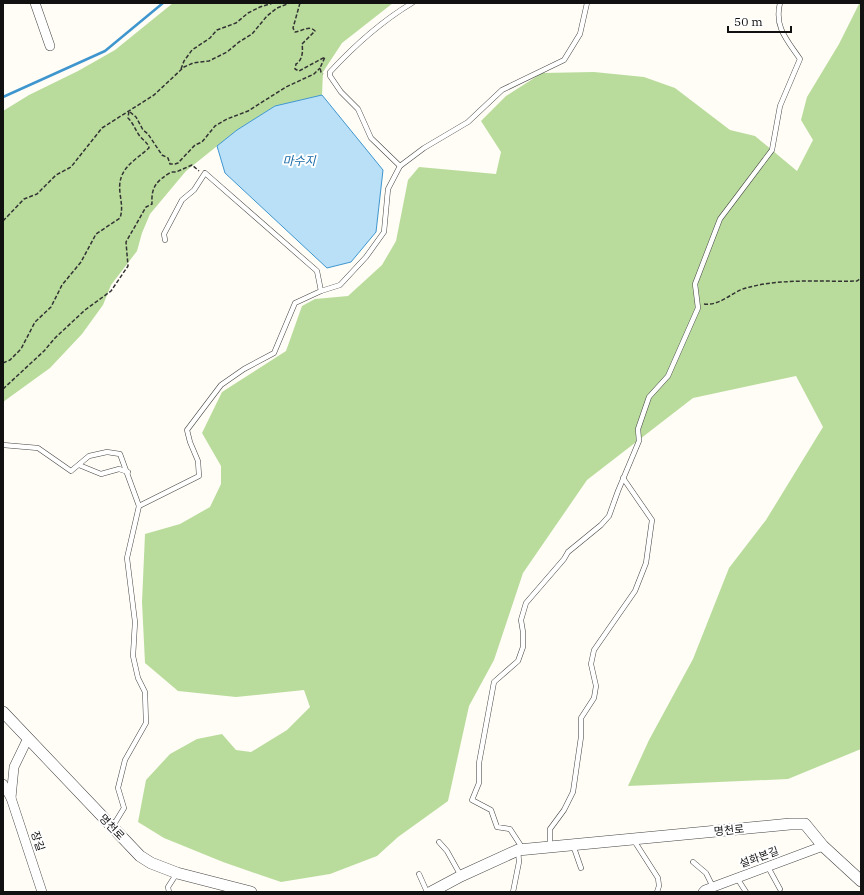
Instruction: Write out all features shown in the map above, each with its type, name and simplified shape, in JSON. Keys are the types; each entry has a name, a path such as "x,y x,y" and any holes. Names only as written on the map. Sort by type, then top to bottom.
{"street":[{"path":"35,3 50,46"},
{"name":"명천로","path":"3,712 140,856 151,863 223,889 251,892"},
{"name":"장길","path":"11,798 14,767 28,738"},
{"name":"장길","path":"3,784 11,798 42,892"},
{"name":"명천로","path":"431,892 461,876 521,849 790,824 805,824 823,846 861,881"},
{"name":"설화본길","path":"703,892 823,846"}],"lane":[{"path":"400,166 371,138 358,109 341,92 330,76 330,72 348,53 398,12 412,3"},
{"path":"139,506 199,476 198,462 187,430 221,385 244,369 274,353 295,303 321,291 340,286 366,257 384,232 388,189 400,166 424,148 468,122 502,90 564,60 580,34 587,3"},
{"path":"513,892 521,849 510,829 497,827 491,810 472,800 480,784 479,763 494,682 518,661 523,647 521,620 526,603 564,559 568,552 601,526 609,516 639,441 638,429 649,397 668,376 698,308 695,284 720,219 772,150 780,106 800,59 781,31 777,14 780,3"},
{"path":"165,240 164,234 182,200 194,190 205,173 317,271 321,291"},
{"path":"3,445 38,448 71,471 89,456 107,452 120,454 128,472 139,506 127,558 135,622 133,656 138,678 145,692 146,724 125,760 118,788 124,808 112,828"},
{"path":"79,465 101,474 119,469 128,472"},
{"path":"550,847 550,829 564,810 573,792 581,736 581,718 594,698 596,686 591,664 594,650 634,591 646,563 652,520 623,478"},
{"path":"633,839 658,878 659,886 657,892"},
{"path":"439,842 447,851 461,876"},
{"path":"573,845 581,868"},
{"path":"693,862 706,873 713,887"},
{"path":"768,867 780,889"},
{"path":"169,892 168,887 177,873"},
{"path":"419,874 427,892"},
{"path":"737,878 746,892"}],"path":[{"path":"181,70 184,61 192,50 210,38 217,30 236,23 248,13 260,7 273,3"},
{"path":"3,221 24,199 37,194 56,175 71,167 102,128 154,95 181,70 193,63 209,61 227,52 252,34 267,16 278,8 290,3"},
{"path":"129,111 136,117 143,130 148,134 162,155 168,158 170,164 178,163 196,145 202,142 215,126 227,119 248,111 286,87 314,74 320,68 325,57 299,70 295,69 303,50 302,44 315,31 308,28 295,32 293,28 300,3"},
{"path":"320,68 321,72 326,76 330,76"},
{"path":"3,363 10,360 21,349 35,322 52,307 62,285 81,262 96,234 120,218 122,205 119,184 122,173 130,163 149,148 128,118 129,111"},
{"path":"3,389 85,310 111,291 128,266 126,242 146,207 152,204 151,195 156,184 171,172 176,172 192,166 202,173"},
{"path":"697,303 712,305 746,288 777,282 857,281 861,278"}],"green space":[{"path":"173,3 393,3 342,43 323,72 322,95 275,106 237,130 186,171 150,214 142,233 137,251 111,285 103,305 82,334 50,368 3,402 3,111 29,95 78,71 115,50"},
{"path":"861,3 861,749 788,779 628,786 649,740 693,659 729,568 766,520 823,427 796,376 693,398 587,480 523,573 494,660 469,706 448,801 398,837 377,856 330,874 281,882 223,862 164,838 138,822 146,780 170,754 197,739 222,734 236,750 251,752 287,730 310,707 304,690 236,697 178,691 145,663 142,602 145,534 180,524 210,507 221,484 221,466 202,433 222,392 286,351 302,306 315,299 348,296 382,265 396,241 408,180 419,167 496,174 501,152 481,121 506,96 542,73 594,72 644,77 675,88 730,130 755,136 797,171 813,140 801,120 807,97 839,44 859,4"}],"water":[{"name":"마수지","path":"322,95 383,170 376,232 351,262 327,268 225,173 217,146 237,130 275,106"}],"waterway":[{"path":"3,97 105,51 163,3"}]}
